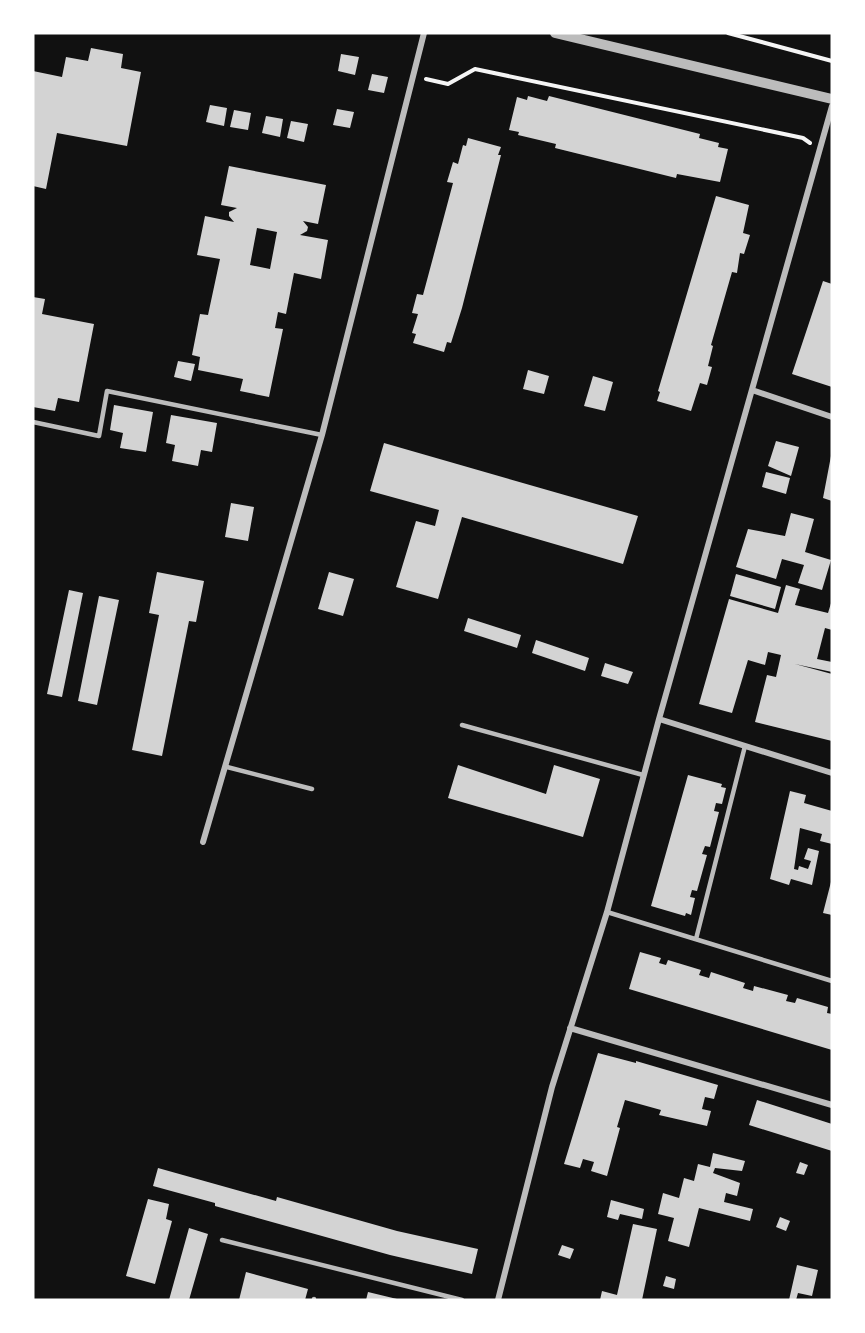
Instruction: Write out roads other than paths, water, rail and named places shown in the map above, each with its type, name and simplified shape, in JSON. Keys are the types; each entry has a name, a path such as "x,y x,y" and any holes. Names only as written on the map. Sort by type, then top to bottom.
{"street":[{"path":"203,842 322,435 424,33"},
{"path":"555,33 832,99"},
{"path":"498,1300 529,1170 570,1028 607,912 659,719 832,106"},
{"path":"752,390 832,417"},
{"path":"659,719 832,773"},
{"path":"570,1028 832,1105"}],"lane":[{"path":"33,422 99,436 107,391 322,435"},
{"path":"462,725 644,775"},
{"path":"696,939 745,746"},
{"path":"226,767 312,789"},
{"path":"607,912 832,981"},
{"path":"222,1240 462,1300"}]}
